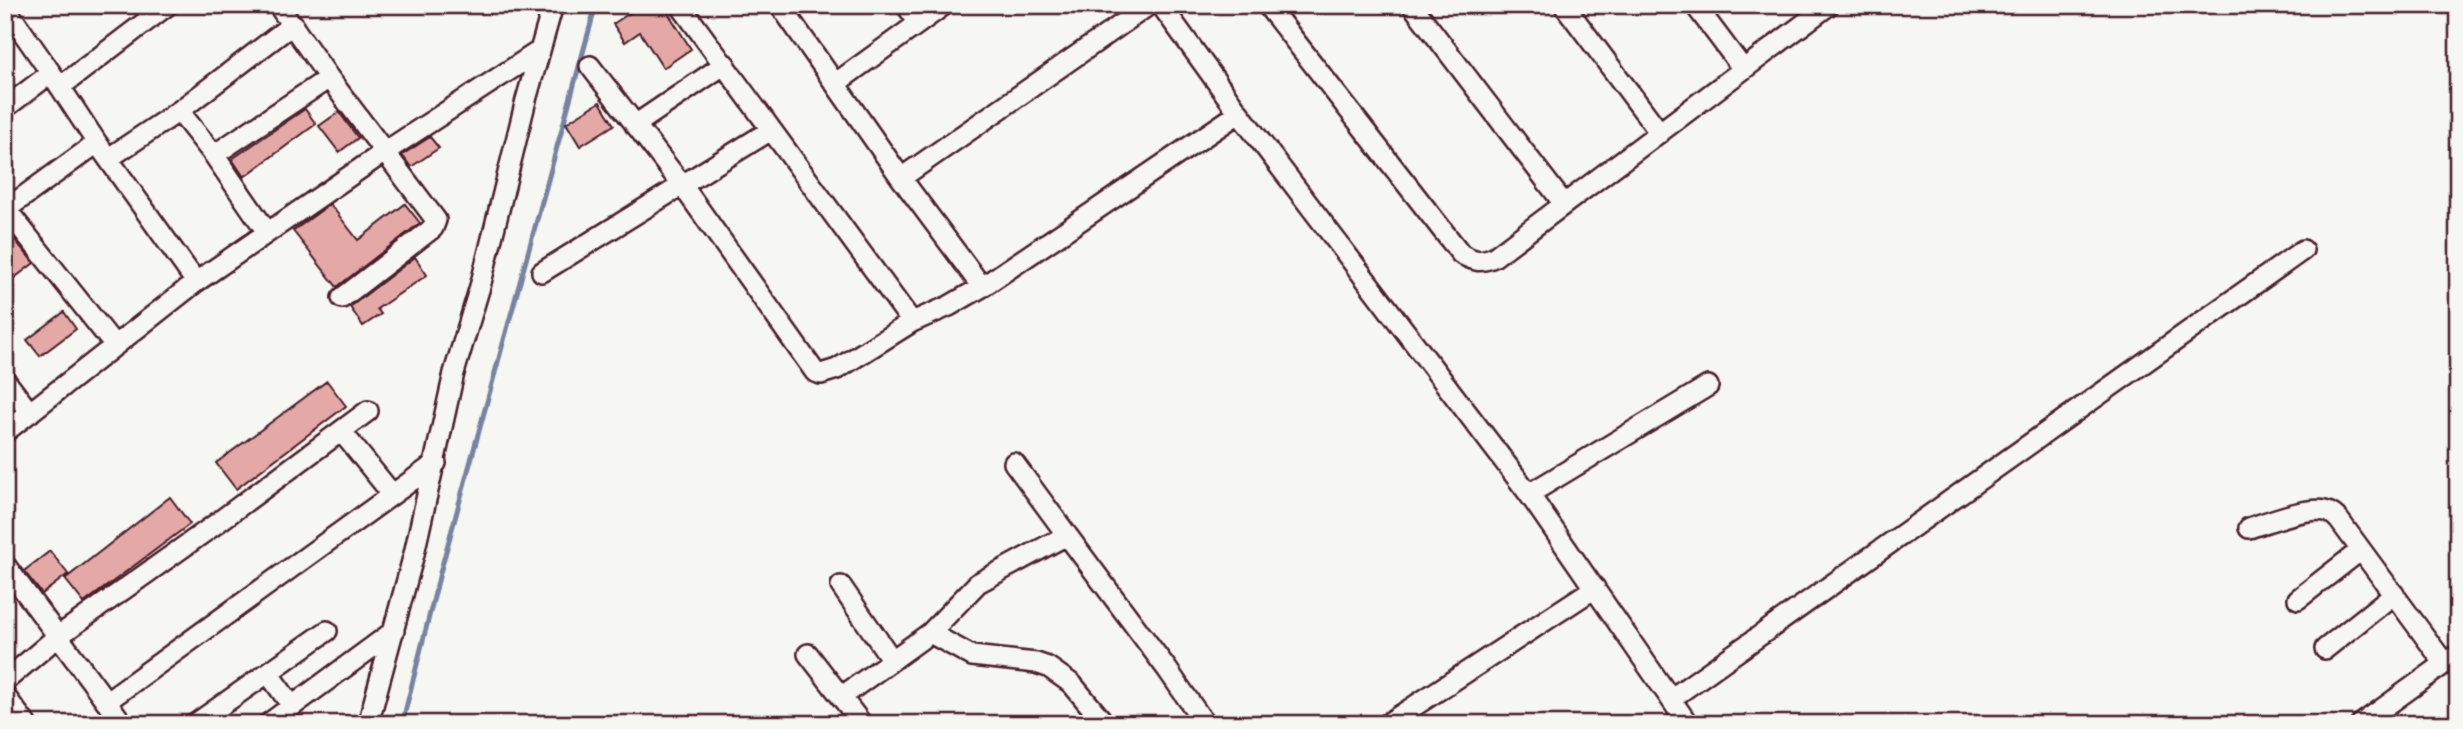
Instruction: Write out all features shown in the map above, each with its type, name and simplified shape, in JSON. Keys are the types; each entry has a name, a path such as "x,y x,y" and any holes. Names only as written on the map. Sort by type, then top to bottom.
{"street":[{"path":"278,5 383,153 433,216 436,225 342,298"},
{"path":"368,724 436,463 454,373 481,284 553,5"},
{"path":"680,5 912,323"},
{"path":"780,5 901,178 982,287"},
{"path":"906,5 919,23"},
{"path":"836,83 944,5"},
{"path":"901,178 1149,5"},
{"path":"1161,5 1239,113 1529,494 1688,724"},
{"path":"1267,5 1461,254 1482,262 1494,257 1829,5"},
{"path":"1412,5 1564,204"},
{"path":"1564,5 1660,133"},
{"path":"1695,5 1743,69"},
{"path":"5,7 196,282"},
{"path":"5,108 56,80 154,9"},
{"path":"115,346 6,209 103,150 179,111 292,24"},
{"path":"5,432 196,282 383,153 539,51"},
{"path":"635,125 725,64"},
{"path":"590,66 682,185 815,372 821,374 837,369 912,323 982,287 1239,113"},
{"path":"214,155 329,78"},
{"path":"179,111 214,155 267,232"},
{"path":"542,272 771,130"},
{"path":"1672,698 2304,250"},
{"path":"5,380 30,413"},
{"path":"1529,494 1708,386"},
{"path":"5,681 57,637 368,411"},
{"path":"341,431 392,494"},
{"path":"107,701 436,463"},
{"path":"1014,463 1205,724"},
{"path":"2249,528 2324,510 2339,520 2394,594 2451,659 2361,724"},
{"path":"841,697 930,633 978,583 1068,535"},
{"path":"2298,599 2361,550"},
{"path":"5,565 123,724"},
{"path":"841,586 892,660"},
{"path":"1387,724 1595,588"},
{"path":"2325,649 2394,594"},
{"path":"208,720 327,631"},
{"path":"268,724 394,631"},
{"path":"930,633 972,656 1037,663 1048,667 1072,684 1105,724"},
{"path":"808,654 862,724"},
{"path":"268,673 292,706"},
{"path":"5,696 26,724"}],"building":[{"path":"642,5 663,5 691,49 663,68 640,32 625,42 613,24"},
{"path":"600,102 614,125 580,146 566,123"},
{"path":"305,109 316,124 244,177 232,159"},
{"path":"339,112 358,138 339,152 319,126"},
{"path":"430,137 439,148 411,167 402,155"},
{"path":"330,204 358,240 405,204 420,223 337,287 293,231"},
{"path":"11,235 34,263 5,285 5,240"},
{"path":"415,257 427,275 377,309 381,314 363,326 350,307"},
{"path":"64,312 76,329 40,356 27,340"},
{"path":"327,381 346,406 236,489 216,463"},
{"path":"170,497 190,524 84,603 65,579"},
{"path":"50,551 68,574 42,594 24,571"}],"waterway":[{"path":"402,724 440,573 596,5"}]}
